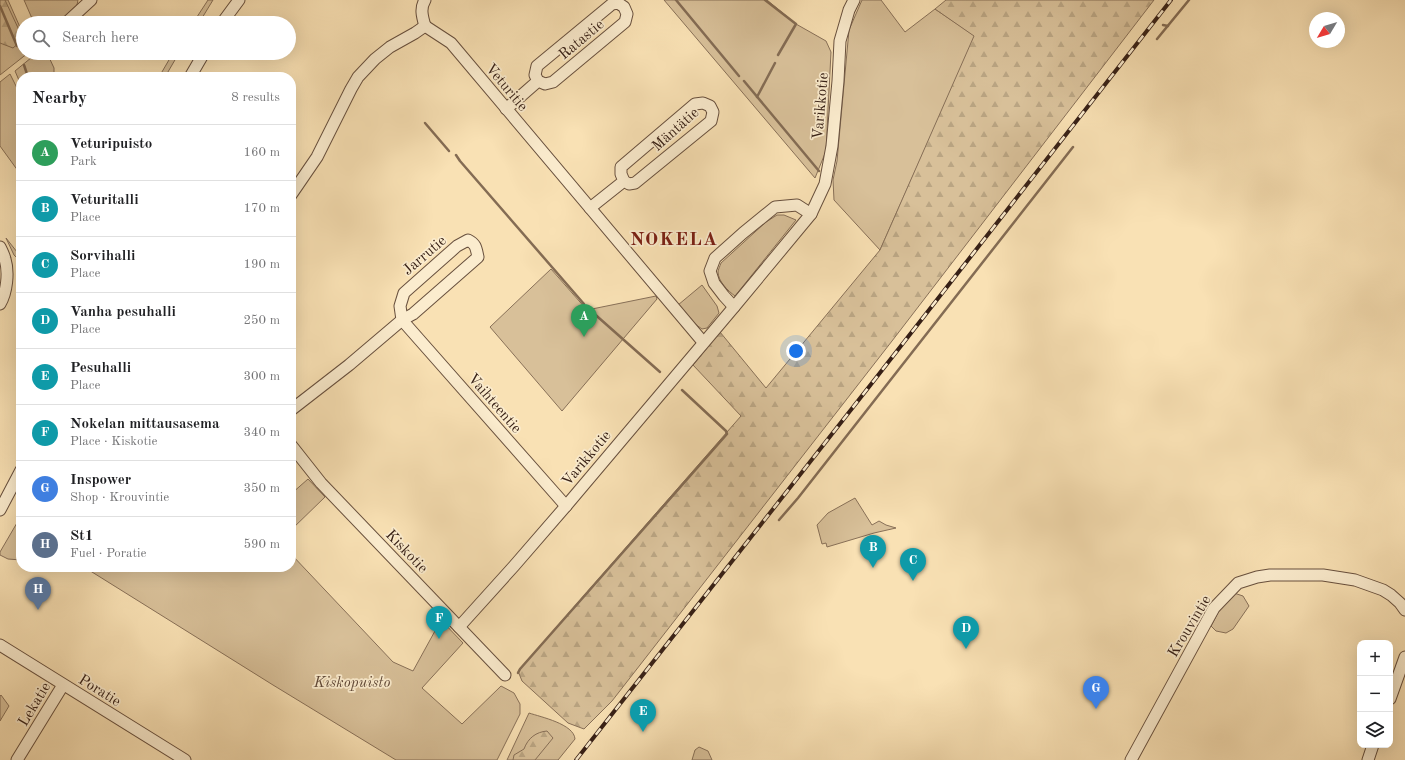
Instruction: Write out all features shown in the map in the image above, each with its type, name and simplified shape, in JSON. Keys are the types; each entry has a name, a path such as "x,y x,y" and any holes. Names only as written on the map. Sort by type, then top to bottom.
{"street":[{"path":"74,16 91,0"},
{"path":"227,16 239,0"},
{"path":"296,188 317,158 351,88 358,77 375,59 390,47 425,26 421,12 423,2 425,0"},
{"name":"Varikkotie","path":"459,627 566,506 811,214 825,184 832,138 838,81 840,42 849,10 854,0"},
{"name":"Ratastie","path":"612,4 618,4 624,7 627,14 625,22 553,82 545,84 538,81 535,75 537,66 612,4"},
{"name":"Veturitie","path":"425,26 451,43 703,342"},
{"path":"193,72 200,60"},
{"path":"506,108 538,81"},
{"name":"Mäntätie","path":"703,103 710,106 713,112 710,121 635,183 629,184 624,181 621,174 621,167 695,104 703,103"},
{"name":"Mäntätie","path":"590,208 624,181"},
{"path":"734,307 714,283 710,271 715,258 775,207 797,205 811,214"},
{"name":"Jarrutie","path":"296,406 349,365 402,320 413,314 478,257 473,243 468,240 456,246 404,293 400,306 402,320"},
{"path":"0,247 5,259 7,279 3,298 0,304"},
{"name":"Vaihteentie","path":"402,320 566,506"},
{"name":"Kiskotie","path":"296,451 321,483 505,675"},
{"path":"0,510 16,480"},
{"name":"Krouvintie","path":"1131,760 1214,608 1238,583 1257,577 1270,576 1323,575 1355,580 1383,590 1400,603 1405,610"},
{"name":"Poratie","path":"0,645 185,760"},
{"path":"1393,691 1405,657"},
{"name":"Lekatie","path":"17,760 63,685"},
{"path":"1368,760 1373,748"}],"green space":[{"path":"0,0 8,0 16,18 16,60 19,60 0,75"},
{"path":"0,0 5,0 16,24 16,45 13,48 0,43"},
{"path":"24,0 78,0 76,7 69,16 31,16"},
{"path":"208,0 213,0 203,16 198,16"},
{"path":"664,0 767,0 796,24 826,41 831,52 826,151 815,178"},
{"path":"862,0 881,0 905,32 935,9 975,36 880,250 834,200 833,180 837,161 849,30"},
{"path":"946,0 1154,0 892,341 612,701 584,729 568,723 522,681 518,671 741,416 693,365 720,332 766,388 880,250 974,36 935,9"},
{"path":"28,60 50,60 54,68 54,72 16,72 16,73 15,71"},
{"path":"169,60 175,60 168,72 162,72"},
{"path":"10,74 16,86 16,168 0,146 0,82"},
{"path":"777,215 784,215 796,220 735,296 727,289 718,275 721,263 766,222"},
{"path":"6,238 16,251 16,257"},
{"path":"551,269 587,310 656,296 657,299 562,411 490,327"},
{"path":"702,285 717,306 719,313 707,328 702,329 695,324 678,305"},
{"path":"308,479 325,497 296,525 296,490"},
{"path":"855,498 872,525 879,521 896,528 827,547 826,543 822,544 817,525 828,513"},
{"path":"16,525 16,560 8,559 0,555 0,552"},
{"name":"Kiskopuisto","path":"296,559 393,662 413,671 441,620 463,643 422,688 462,724 501,686 514,693 520,704 520,714 497,760 396,760 92,572 296,572"},
{"path":"1234,593 1243,596 1249,606 1233,629 1226,633 1216,631 1211,626 1221,607"},
{"path":"1,695 9,706 0,721 0,696"},
{"path":"529,713 563,725 573,734 575,739 558,760 507,760"},
{"path":"547,731 553,738 535,760 513,760 514,755 524,749 533,736"},
{"path":"699,747 708,751 712,760 692,760 695,750"}],"waterway":[{"path":"676,0 739,76"},
{"path":"765,0 796,24 778,55"},
{"path":"1157,39 1189,0"},
{"path":"0,6 16,44"},
{"path":"1163,25 1168,26"},
{"path":"757,97 775,63"},
{"path":"24,65 26,72"},
{"path":"744,81 819,171"},
{"path":"425,123 449,151"},
{"path":"779,520 798,498 1073,147"},
{"path":"456,155 584,304"},
{"path":"590,310 660,372"},
{"path":"518,673 727,434 726,431 682,390"}],"railway":[{"path":"576,760 1171,0"}],"place":[{"name":"Veturipuisto","path":"584,337"},
{"name":"Veturitalli","path":"873,568"},
{"name":"Sorvihalli","path":"913,581"},
{"name":"St1","path":"38,610"},
{"name":"Nokelan mittausasema","path":"439,639"},
{"name":"Vanha pesuhalli","path":"966,649"},
{"name":"Inspower","path":"1096,709"},
{"name":"Pesuhalli","path":"643,732"}],"district":[{"name":"NOKELA","path":"674,238"}]}
